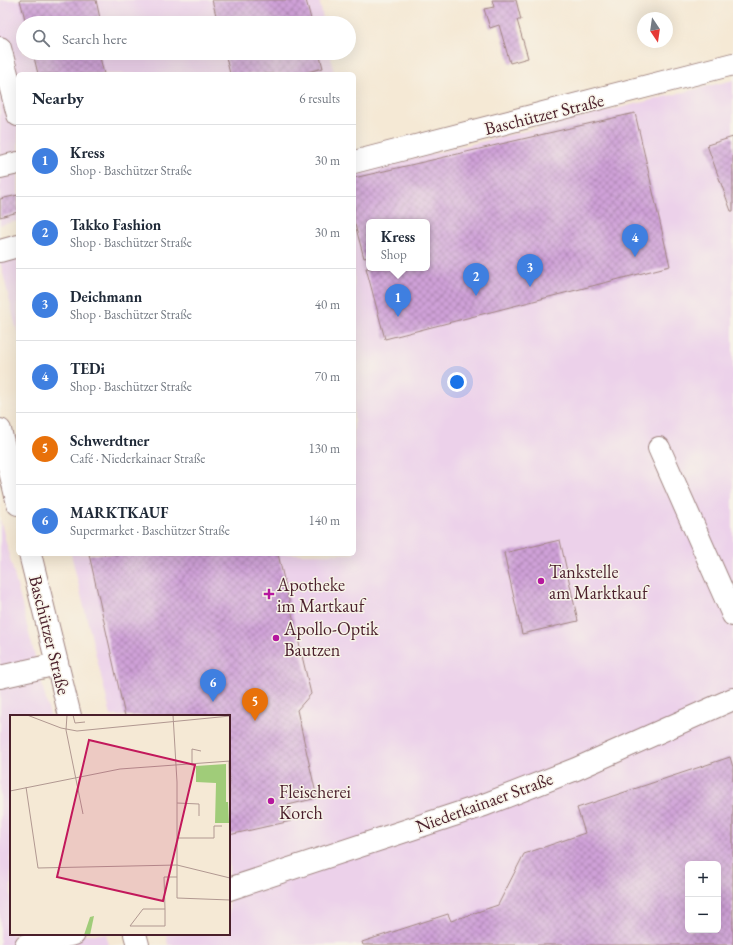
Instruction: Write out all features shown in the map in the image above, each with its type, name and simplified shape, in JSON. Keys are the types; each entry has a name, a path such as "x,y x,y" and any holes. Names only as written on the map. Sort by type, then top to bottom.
{"street":[{"path":"0,48 16,108"},
{"name":"Baschützer Straße","path":"356,161 733,64"},
{"path":"0,168 16,164"},
{"path":"0,251 16,247"},
{"path":"0,434 16,496"},
{"path":"659,448 733,615"},
{"name":"Baschützer Straße","path":"30,556 70,715"},
{"path":"0,676 57,664"},
{"name":"Niederkainaer Straße","path":"230,889 484,805 576,769 733,700"},
{"path":"26,945 70,935"},
{"path":"135,935 138,945"}],"shaded area":[{"path":"0,0 319,0 322,16 16,16 16,60 331,60 334,72 16,72 16,221 0,225"},
{"path":"733,80 733,945 168,945 166,935 230,935 230,715 111,715 71,556 356,556 356,173"},
{"path":"16,256 16,327 0,261"},
{"path":"0,519 50,715 10,715 10,935 106,935 109,945 0,945"}],"building":[{"path":"20,0 96,0 99,16 24,16"},
{"path":"212,0 306,0 310,16 216,16"},
{"path":"492,0 516,0 521,20 517,20 528,58 510,63 499,25 490,28 484,9 494,7"},
{"path":"35,60 101,60 104,72 38,72"},
{"path":"227,60 321,60 323,68 307,72 230,72"},
{"path":"635,113 670,266 385,339 367,271 430,271 430,219 366,219 366,258 364,258 356,228 356,178"},
{"path":"733,137 733,211 731,211 707,145"},
{"path":"16,195 16,213 0,217 0,199"},
{"path":"560,540 578,621 522,634 504,553"},
{"path":"89,556 278,556 311,694 297,710 317,798 288,805 291,821 230,835 230,715 125,715"},
{"path":"730,757 733,767 733,945 363,945 362,942 448,914 451,921 498,905 524,854 585,833 577,808"}],"place":[{"name":"TEDi","path":"635,257"},
{"name":"Deichmann","path":"530,287"},
{"name":"Takko Fashion","path":"476,296"},
{"name":"Kress","path":"398,317"},
{"name":"Tankstelle am Marktkauf","path":"541,581"},
{"name":"Apotheke im Martkauf","path":"269,594"},
{"name":"Apollo-Optik Bautzen","path":"276,638"},
{"name":"MARKTKAUF","path":"213,702"},
{"name":"Schwerdtner","path":"255,721"},
{"name":"Fleischerei Korch","path":"271,801"}]}
